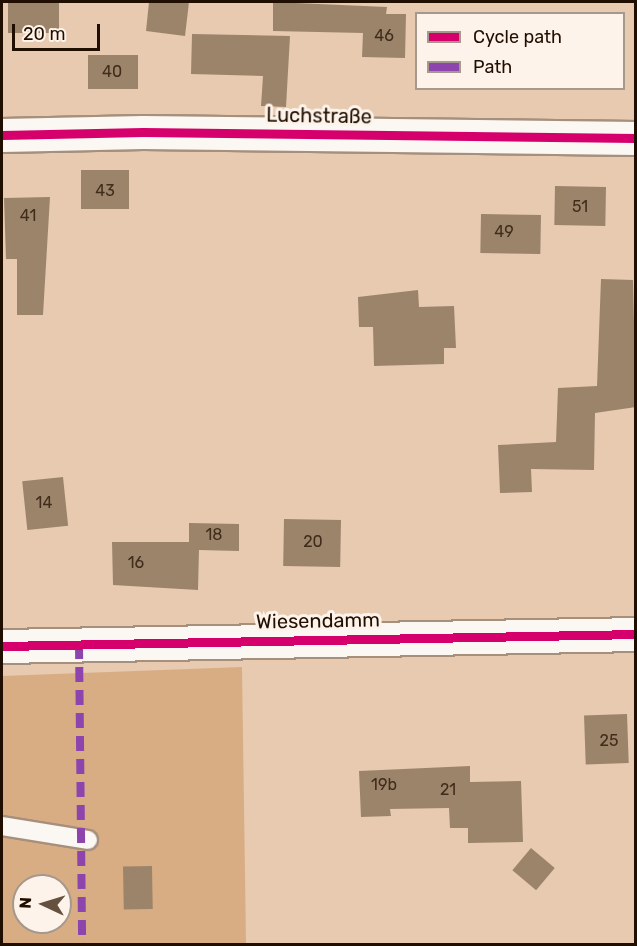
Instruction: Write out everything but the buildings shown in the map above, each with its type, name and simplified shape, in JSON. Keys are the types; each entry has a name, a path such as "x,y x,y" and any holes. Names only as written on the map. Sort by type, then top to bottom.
{"street":[{"name":"Luchstraße","path":"2,135 143,132 636,138"},
{"name":"Wiesendamm","path":"2,646 636,634"}],"lane":[{"path":"2,826 88,840"}],"shaded area":[{"path":"242,667 246,944 2,944 2,676"}],"marked path":[{"path":"79,644 82,944"}],"cycle path":[{"path":"2,135 143,132 636,138"},
{"path":"2,646 636,634"}]}
